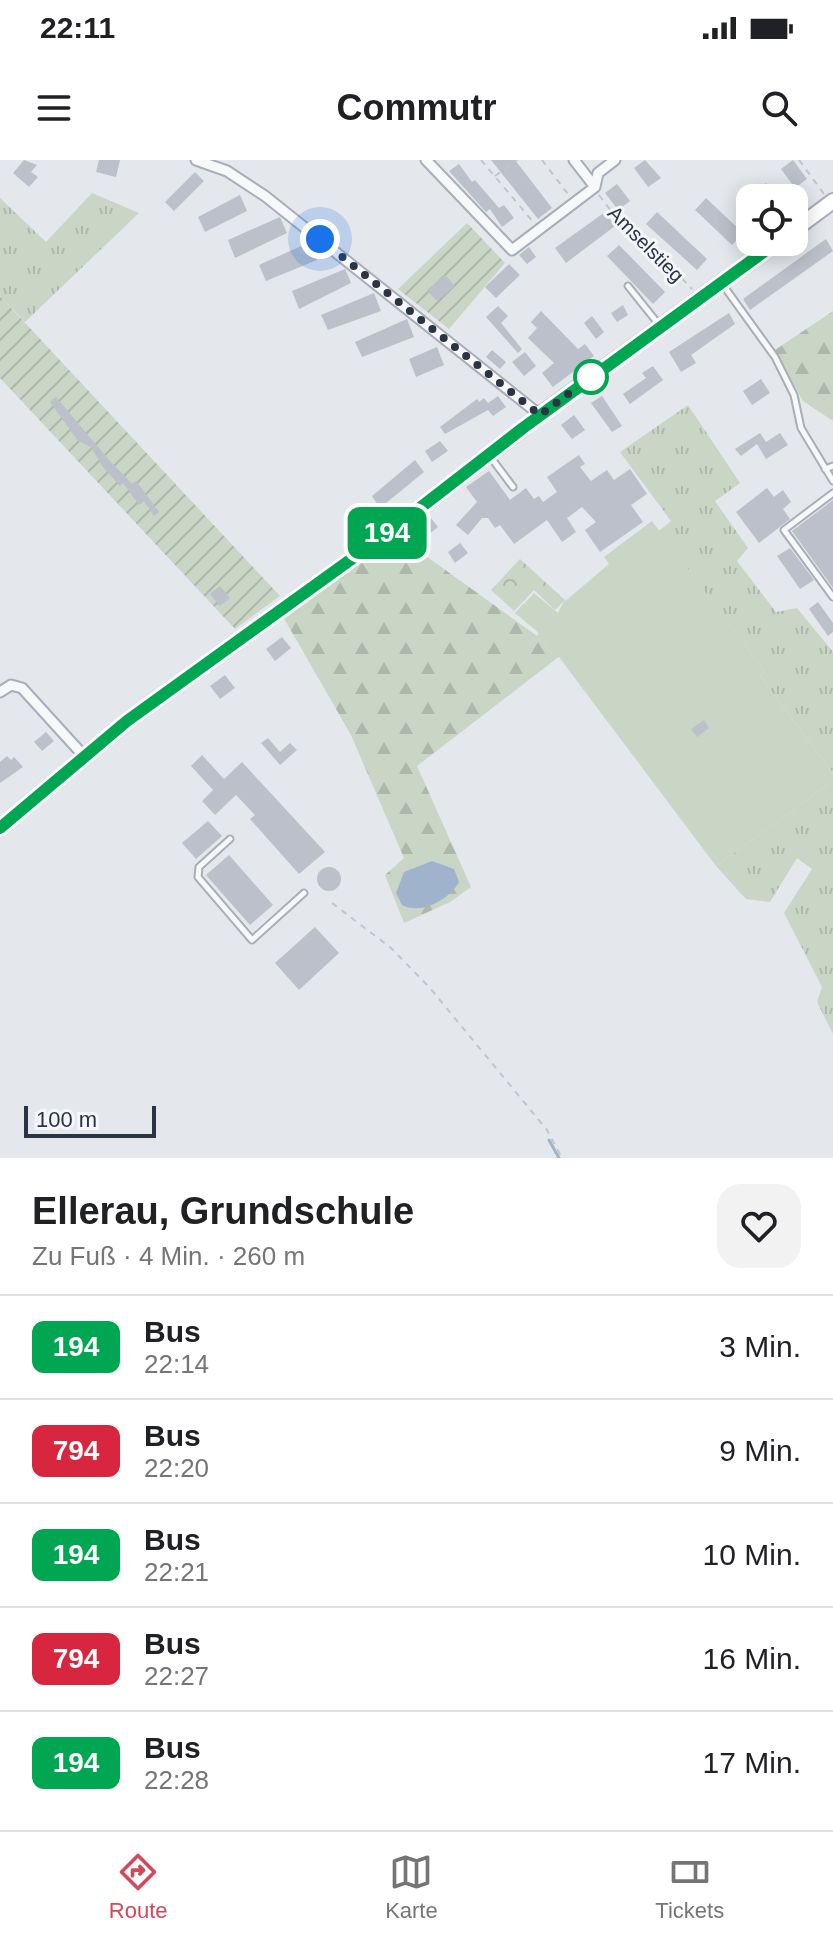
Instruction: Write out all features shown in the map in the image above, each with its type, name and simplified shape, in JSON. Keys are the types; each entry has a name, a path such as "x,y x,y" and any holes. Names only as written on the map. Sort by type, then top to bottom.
{"street":[{"path":"196,160 227,171 265,196 540,415"},
{"path":"426,160 512,250 595,187 598,173 615,160"},
{"path":"574,160 595,187"},
{"path":"808,220 832,202"},
{"path":"0,828 83,755 389,532 540,415 758,256"},
{"path":"0,692 11,685 22,688 83,755"}],"lane":[{"path":"721,283 775,357 794,395 801,428 833,481"},
{"path":"628,286 661,326"},
{"path":"488,454 513,487"},
{"path":"825,469 833,466"},
{"path":"833,493 784,530 833,597"},
{"path":"230,839 199,867 198,877 252,940 304,893"}],"path":[{"path":"481,160 500,185 503,182 539,230"},
{"path":"494,177 517,160"},
{"path":"549,160 543,162 574,203"},
{"path":"799,160 832,202"},
{"path":"558,181 563,177"},
{"name":"Amselstieg","path":"595,187 621,224 633,227 700,298"},
{"path":"332,903 391,948 430,988 547,1130 562,1158"}],"green space":[{"path":"92,193 139,213 25,322 0,296 0,198 46,242"},
{"path":"467,223 505,263 449,329 398,289"},
{"path":"0,296 280,596 235,629 0,378"},
{"path":"833,311 833,421 803,401 775,350"},
{"path":"688,405 740,483 715,501 748,548 737,561 776,612 797,608 833,652 833,773 760,676 765,672 659,531 671,521 620,452"},
{"path":"652,521 765,672 760,676 833,773 833,781 716,866 559,657 556,659 537,636 539,633 515,613 524,603 528,606 525,603 534,593 558,613 563,603 609,564 604,557"},
{"path":"394,533 537,636 556,659 417,766 471,887 450,902 404,923 385,875 404,858 351,735 282,615"},
{"path":"520,559 565,600 555,610 534,590 514,611 491,590"},
{"path":"833,781 833,1034 817,1002 822,987 784,913 812,869 797,858 770,902 746,899 716,866"}],"water":[{"path":"432,861 454,869 459,882 449,895 434,904 418,908 402,905 396,893 404,872"}],"building":[{"path":"24,160 37,165 31,172 38,177 29,187 13,173"},
{"path":"99,160 120,160 116,177 96,172"},
{"path":"491,160 515,160 552,208 538,219"},
{"path":"645,160 661,178 648,187 634,168"},
{"path":"793,160 807,179 800,184 792,184 781,169"},
{"path":"459,164 472,182 475,180 499,208 504,205 514,218 502,227 490,209 486,212 449,171"},
{"path":"195,172 204,181 174,211 165,202"},
{"path":"617,184 630,201 618,210 605,193"},
{"path":"240,195 247,211 205,232 198,217"},
{"path":"706,198 736,226 736,241 732,245 695,210"},
{"path":"605,212 615,226 566,263 555,248"},
{"path":"657,212 707,259 697,270 646,224"},
{"path":"280,217 287,233 235,258 228,240"},
{"path":"826,239 833,251 750,310 743,299 802,256 808,256 808,252"},
{"path":"310,242 317,260 266,281 259,265"},
{"path":"619,245 665,292 653,304 607,256"},
{"path":"529,247 536,257 527,264 519,255"},
{"path":"509,264 520,275 496,298 485,287"},
{"path":"345,269 351,283 299,309 292,291"},
{"path":"445,275 455,286 437,301 427,290"},
{"path":"374,293 381,311 328,330 321,315"},
{"path":"623,305 628,315 617,322 611,313"},
{"path":"498,306 508,316 501,323 522,349 518,353 486,317"},
{"path":"541,311 578,349 585,344 594,356 553,387 542,373 554,363 528,338 537,328 531,322"},
{"path":"729,313 735,324 691,355 696,363 681,372 669,352"},
{"path":"592,316 604,332 596,339 584,323"},
{"path":"407,319 414,337 362,357 355,342"},
{"path":"437,347 444,365 416,377 409,359"},
{"path":"492,350 506,362 500,369 486,357"},
{"path":"525,352 536,366 524,376 512,362"},
{"path":"653,366 663,380 630,404 623,394 646,378 642,373"},
{"path":"761,379 770,393 752,405 743,391"},
{"path":"498,396 506,407 493,416 488,410 445,434 440,427 477,399 479,402 484,398 488,403"},
{"path":"602,396 622,426 612,432 591,403"},
{"path":"56,397 109,460 132,484 136,481 159,512 154,516 144,501 139,505 123,483 120,486 103,467 91,447 78,441 50,402"},
{"path":"574,415 585,430 572,439 561,425"},
{"path":"760,433 766,442 780,433 788,445 766,459 757,444 741,456 735,449"},
{"path":"440,441 448,451 432,462 425,451"},
{"path":"579,455 585,464 580,467 591,481 607,470 614,480 630,469 647,494 631,505 643,522 600,552 585,530 596,522 582,507 567,518 576,532 562,542 547,520 514,544 500,525 495,528 488,518 482,518 468,535 456,525 477,502 466,487 489,471 510,500 526,488 534,499 539,496 543,502 557,492 547,477"},
{"path":"415,460 424,472 380,508 372,496"},
{"path":"767,488 774,497 783,490 791,502 783,509 790,519 759,543 736,512"},
{"path":"833,500 833,588 792,531"},
{"path":"430,517 438,527 424,538 416,528"},
{"path":"460,543 468,553 455,563 448,552"},
{"path":"790,548 814,580 800,589 777,556"},
{"path":"220,586 230,598 220,606 210,594"},
{"path":"818,602 833,623 833,632 828,636 809,609"},
{"path":"282,637 291,648 275,661 266,649"},
{"path":"225,675 235,688 220,699 210,686"},
{"path":"704,720 709,728 697,737 691,729"},
{"path":"46,732 54,741 42,751 34,742"},
{"path":"268,738 280,752 290,743 297,750 280,765 261,743"},
{"path":"202,755 224,779 242,762 325,852 299,874 250,819 255,815 236,795 215,815 202,801 213,790 191,766"},
{"path":"7,756 11,760 14,757 23,767 0,783 0,762"},
{"path":"208,821 222,836 196,859 182,843"},
{"path":"229,855 273,905 250,925 206,875"},
{"path":"329,867 338,870 341,879 338,888 329,891 320,888 317,879 320,870"},
{"path":"315,927 339,953 299,990 275,963"}],"waterway":[{"path":"549,1140 559,1158"}],"bus line":[{"name":"194","path":"0,828 127,721 389,532 523,428 758,256"}],"route":[{"path":"320,239 540,415 591,377"}]}
